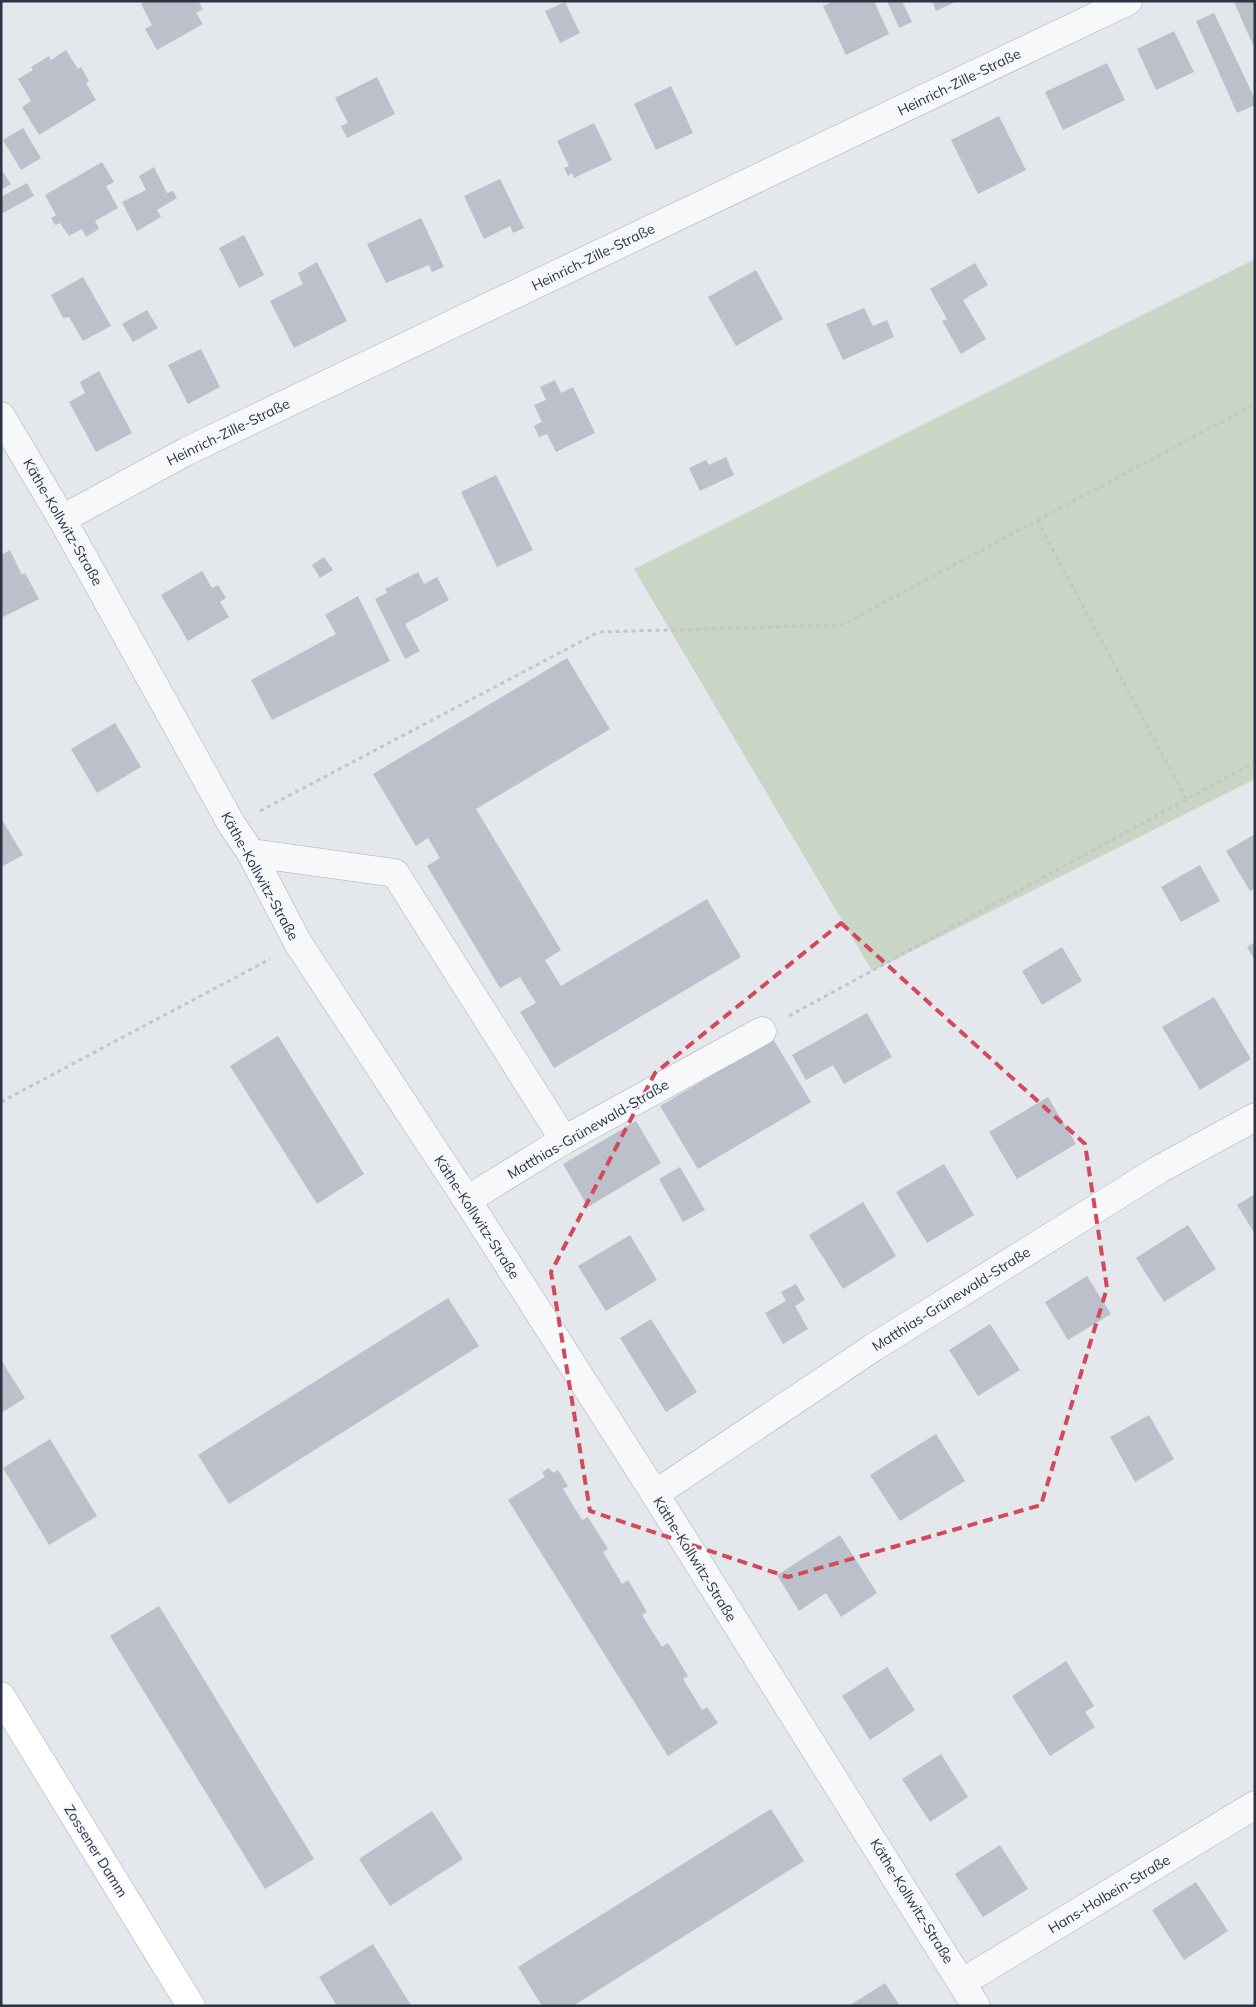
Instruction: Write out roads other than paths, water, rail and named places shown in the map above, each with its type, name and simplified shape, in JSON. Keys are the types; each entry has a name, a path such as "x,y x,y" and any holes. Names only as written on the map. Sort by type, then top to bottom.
{"main road":[{"name":"Zossener Damm","path":"1,1696 191,2006"}],"street":[{"name":"Heinrich-Zille-Straße","path":"62,519 196,447 1128,1"},
{"name":"Käthe-Kollwitz-Straße","path":"1,416 62,519 232,826 250,853 298,943 467,1200 655,1494 963,1982 976,2006"},
{"path":"250,853 395,873 564,1140"},
{"name":"Matthias-Grünewald-Straße","path":"467,1200 564,1140 762,1031"},
{"name":"Matthias-Grünewald-Straße","path":"655,1494 874,1347 1158,1170 1255,1117"},
{"name":"Hans-Holbein-Straße","path":"963,1982 1255,1805"}]}
